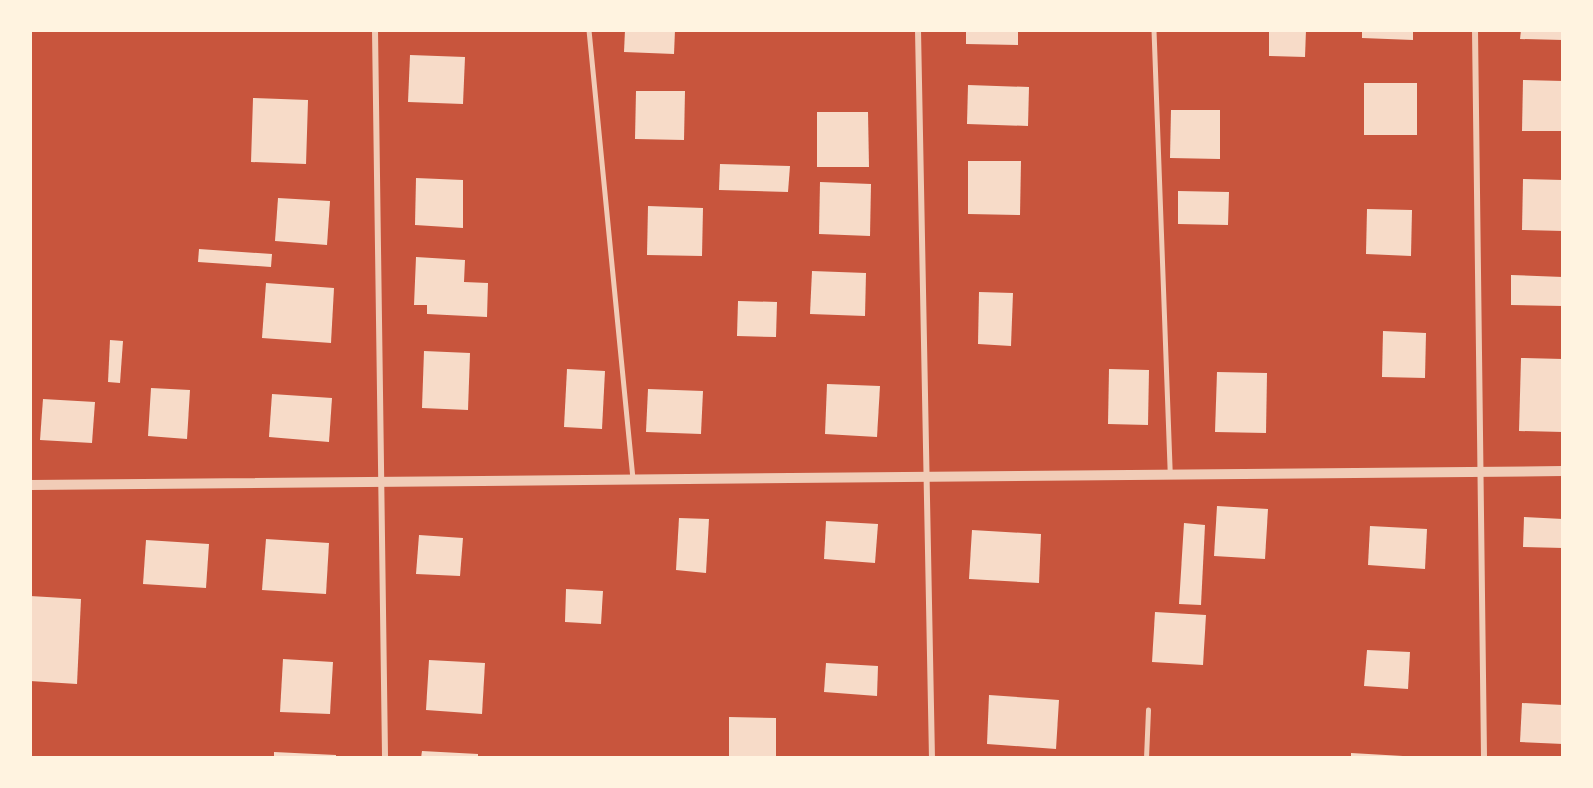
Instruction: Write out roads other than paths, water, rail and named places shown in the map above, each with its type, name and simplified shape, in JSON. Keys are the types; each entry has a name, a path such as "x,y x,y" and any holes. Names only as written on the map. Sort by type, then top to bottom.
{"street":[{"path":"375,30 385,758"},
{"path":"918,30 932,758"},
{"path":"1475,30 1484,758"},
{"path":"30,485 1563,471"}],"lane":[{"path":"589,30 633,480"},
{"path":"1154,30 1170,475"},
{"path":"1146,758 1148,710"}]}
